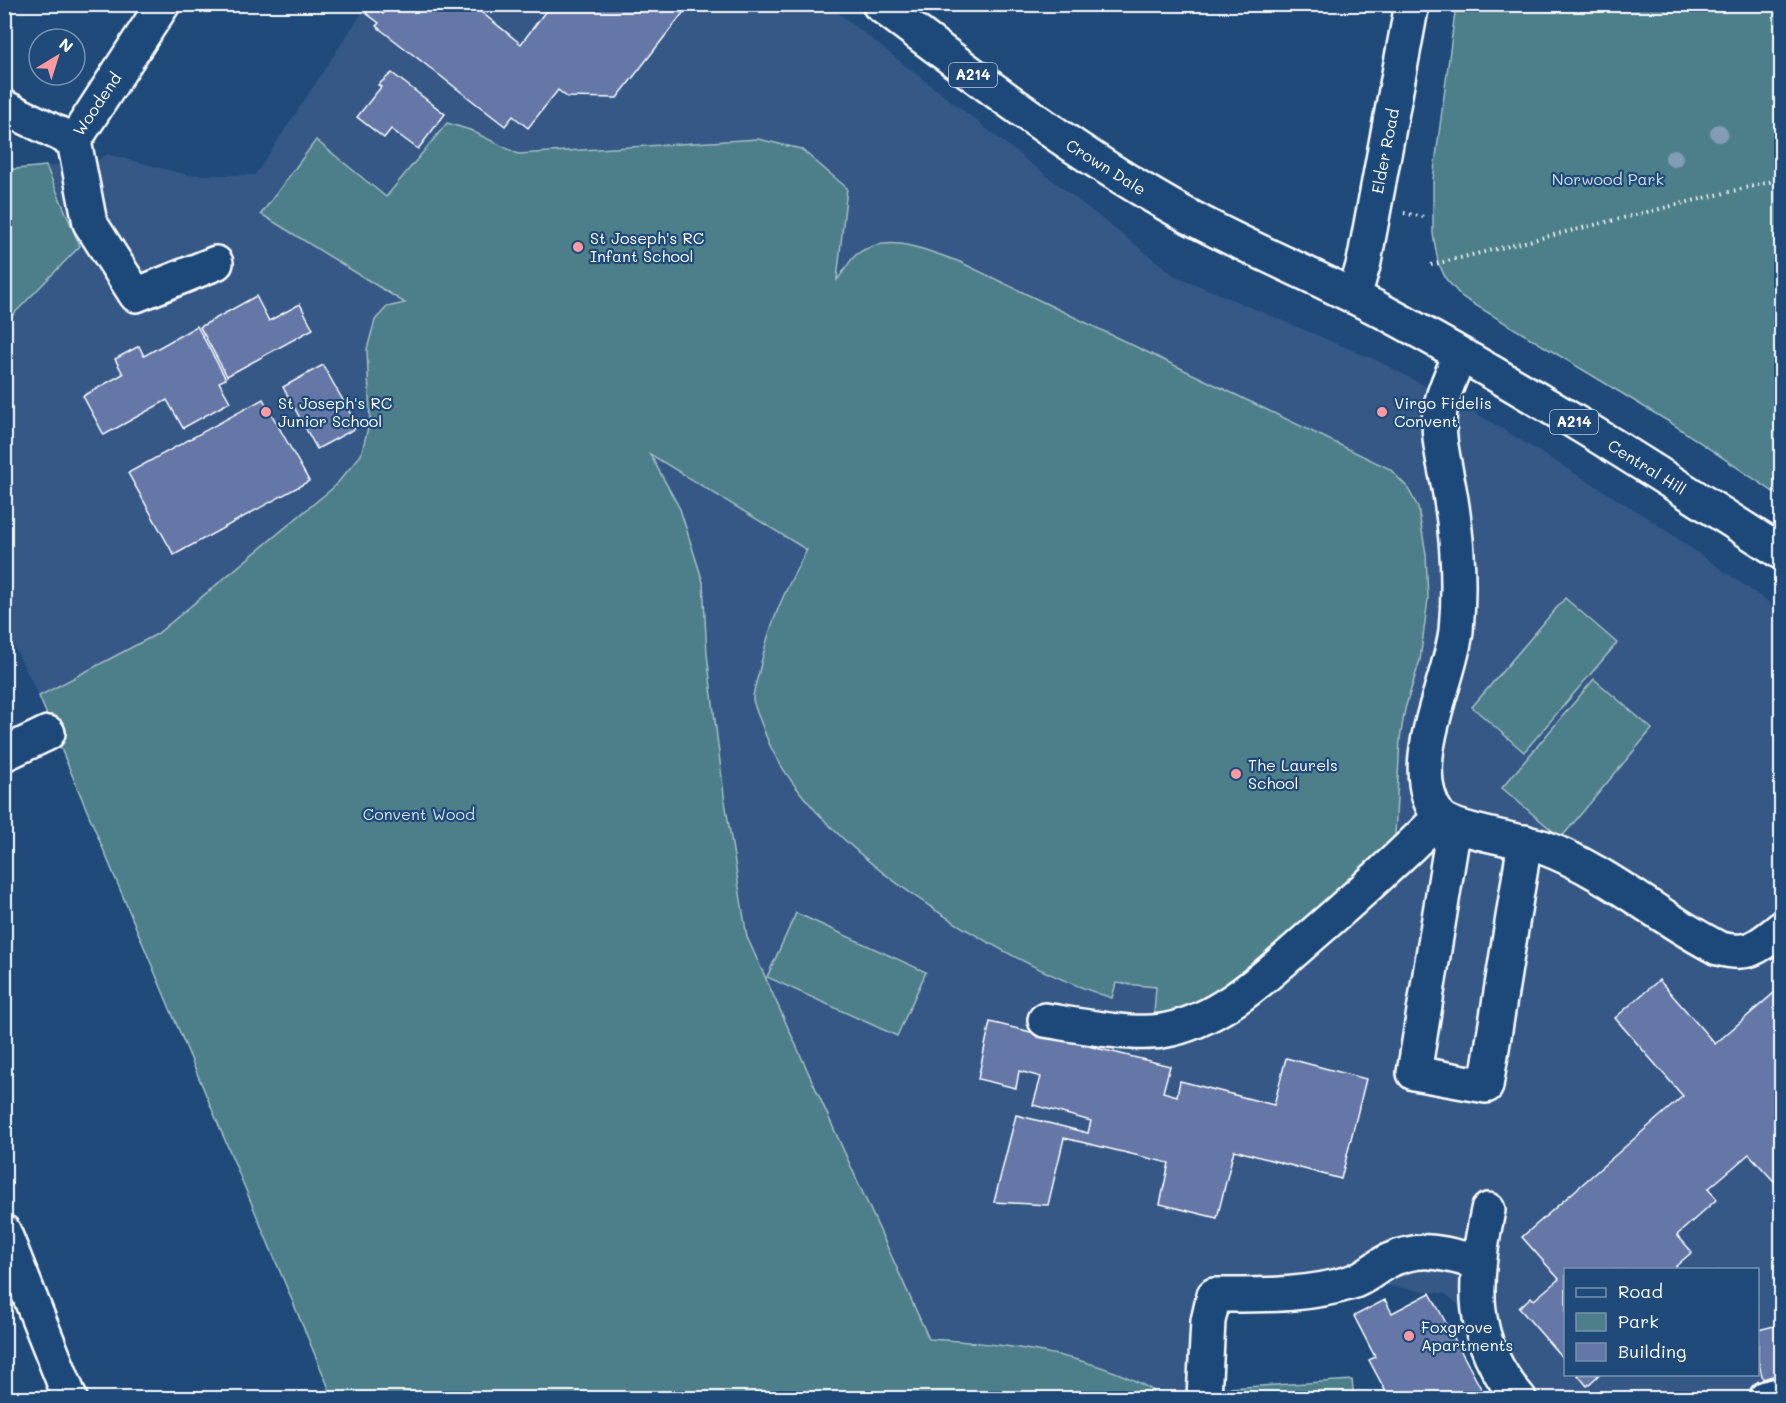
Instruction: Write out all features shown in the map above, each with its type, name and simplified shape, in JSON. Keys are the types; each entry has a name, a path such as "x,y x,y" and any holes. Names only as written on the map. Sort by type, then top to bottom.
{"main road":[{"name":"Woodend","path":"4,108 74,141 163,4"},
{"name":"Crown Dale","path":"879,4 1059,136 1152,196 1257,253 1354,297"},
{"name":"Elder Road","path":"1354,297 1364,262 1413,4"},
{"path":"74,141 90,223 136,295 216,262"},
{"name":"Central Hill","path":"1354,297 1554,409 1782,553"},
{"path":"1460,355 1440,412 1444,460 1456,535 1459,585 1456,633 1428,741 1426,763 1430,801 1447,821 1525,842 1580,865 1718,948 1735,953 1749,951 1782,928"},
{"path":"4,754 48,733"},
{"path":"1447,821 1414,1072 1486,1086 1525,842"},
{"path":"1045,1020 1106,1029 1162,1032 1196,1020 1241,997 1447,821"},
{"path":"1488,1210 1477,1262 1479,1312 1489,1356 1518,1398"},
{"path":"4,1232 14,1288 70,1398"},
{"path":"1204,1398 1208,1321 1214,1295 1261,1295 1324,1289 1355,1282 1389,1261 1429,1249 1477,1262"},
{"path":"1766,1398 1782,1394"}],"path":[{"path":"1431,266 1782,179"},
{"path":"1404,213 1424,217"}],"shaded area":[{"name":"The Laurels School","path":"367,5 828,5 1174,275 1380,362 1476,413 1648,518 1781,611 1781,1398 1499,1398 1474,1363 1458,1305 1446,1294 1387,1286 1356,1301 1228,1305 1214,1389 1352,1380 1354,1398 955,1398 747,937 157,634 39,696 5,629 5,170 97,161 107,154 188,175 255,175"}],"green space":[{"name":"Norwood Park","path":"1456,5 1781,5 1781,497 1671,423 1462,297 1446,279 1438,262 1433,234 1433,179"},
{"name":"Convent Wood","path":"447,123 470,130 518,154 758,139 801,149 847,188 837,280 857,254 869,247 882,244 908,245 960,262 1390,469 1407,487 1418,507 1426,554 1428,599 1420,660 1405,709 1400,739 1395,836 1377,858 1224,990 1168,1013 1154,1014 1156,987 1116,983 1112,998 1067,981 1016,957 962,927 909,892 859,853 816,811 783,768 755,709 753,699 772,624 807,550 650,454 680,509 703,582 707,654 724,795 747,937 929,1339 1019,1348 1083,1361 1140,1383 1164,1398 333,1398 39,696 157,634 334,487 361,455 370,420 367,349 375,320 387,307 405,303 261,214 316,140 386,197"},
{"path":"46,166 80,246 5,323 5,170"},
{"path":"1565,598 1617,643 1524,752 1472,707"},
{"path":"1594,679 1652,729 1561,838 1502,788"},
{"path":"796,913 926,972 897,1036 767,977"},
{"path":"1352,1380 1354,1398 1213,1398 1214,1389"}],"building":[{"path":"390,4 471,4 521,44 551,4 680,4 686,9 617,98 567,97 558,90 528,128 513,116 505,126 376,26 379,23 366,13 372,5 383,14"},
{"path":"392,73 445,114 418,149 391,129 384,138 357,117 381,87 378,85"},
{"path":"256,296 269,321 300,304 313,329 227,376 200,327"},
{"path":"197,326 226,379 219,382 230,402 183,428 167,400 104,435 83,396 123,374 115,359 139,346 144,356"},
{"path":"323,365 358,427 317,449 283,387"},
{"path":"263,399 309,481 174,555 128,473"},
{"path":"1659,980 1715,1044 1782,986 1782,1076 1777,1080 1782,1086 1782,1190 1749,1154 1708,1189 1717,1199 1677,1235 1692,1252 1676,1266 1678,1268 1564,1268 1564,1360 1519,1308 1531,1297 1534,1300 1559,1279 1522,1237 1683,1096 1615,1018"},
{"path":"990,1022 1170,1066 1163,1092 1177,1096 1180,1081 1274,1105 1286,1058 1366,1079 1341,1179 1234,1150 1217,1218 1160,1204 1169,1163 1064,1138 1048,1205 994,1202 1016,1115 1088,1133 1091,1121 1033,1105 1041,1077 1019,1071 1016,1088 978,1079"},
{"name":"Foxgrove Apartments","path":"1430,1293 1486,1398 1381,1398 1387,1394 1369,1360 1375,1357 1354,1316 1385,1300 1392,1313"},
{"path":"1782,1324 1782,1373 1763,1379 1759,1365 1759,1330"},
{"path":"1579,1376 1598,1376 1587,1386"}],"place":[{"name":"St Joseph's RC Infant School","path":"578,247"},
{"name":"St Joseph's RC Junior School","path":"266,412"},
{"name":"Virgo Fidelis Convent","path":"1382,412"},
{"name":"The Laurels School","path":"1236,774"},
{"name":"Foxgrove Apartments","path":"1409,1336"}]}
